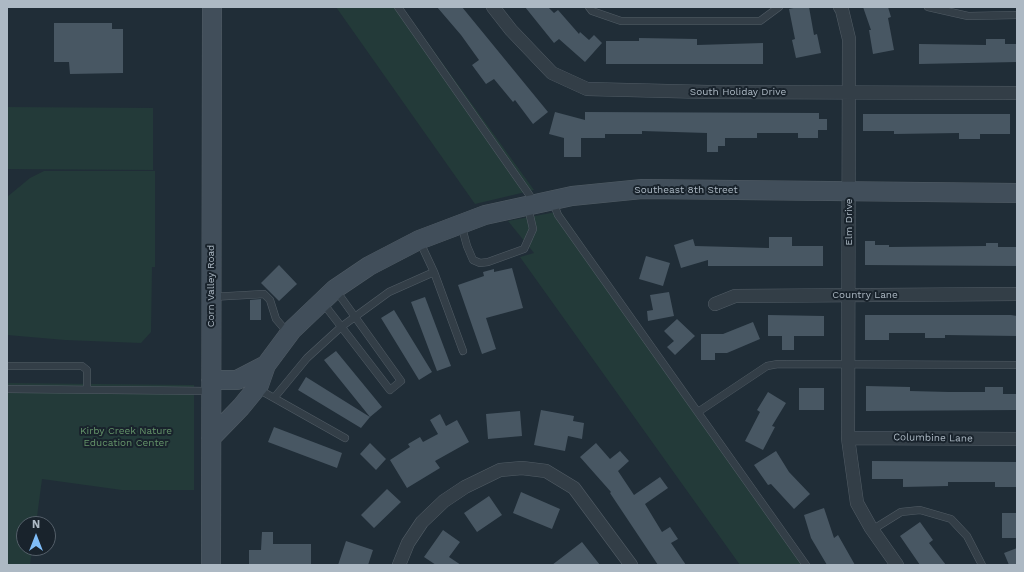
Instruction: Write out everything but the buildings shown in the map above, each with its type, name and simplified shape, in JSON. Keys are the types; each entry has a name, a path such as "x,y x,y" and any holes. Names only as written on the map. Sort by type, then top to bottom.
{"street":[{"name":"Corn Valley Road","path":"211,565 212,7"},
{"name":"South Holiday Drive","path":"493,7 511,30 552,74 587,89 1017,93"},
{"name":"Elm Drive","path":"840,7 849,39 848,438 857,503 872,530 897,565"},
{"name":"Southeast 8th Street","path":"211,438 256,388 266,365 290,334 328,295 369,266 419,240 485,215 572,196 642,189 849,193 1017,193"},
{"name":"Country Lane","path":"715,304 735,296 1017,294"},
{"name":"Southeast 8th Street","path":"211,385 237,380 266,365"},
{"name":"Columbine Lane","path":"848,438 1017,439"},
{"path":"399,565 408,543 422,522 444,501 465,487 500,470 522,468 546,471 574,488 631,565"}],"lane":[{"path":"398,7 538,203 558,215 806,565"},
{"path":"589,7 592,11 621,21 760,21 779,7"},
{"path":"928,7 968,16 1017,15"},
{"path":"461,224 466,246 473,260 480,263 488,262 524,249 532,229 538,203"},
{"path":"419,240 434,272 463,351"},
{"path":"274,398 307,358 341,327 389,292 434,272"},
{"path":"211,297 264,294 270,300 276,319 290,334"},
{"path":"328,295 354,317 401,381 390,390 341,327 328,295"},
{"path":"698,412 767,366 778,364 1017,365"},
{"path":"7,366 82,366 87,370 87,390"},
{"path":"7,389 87,390 211,385"},
{"path":"256,388 345,438"},
{"path":"872,530 901,512 920,510 951,519 967,536 982,565"}],"green space":[{"path":"336,7 402,7 534,190 475,204"},
{"path":"7,107 153,108 153,170 7,169"},
{"path":"44,171 155,171 155,267 152,267 151,332 141,343 65,340 7,335 7,197 30,178"},
{"path":"561,212 806,565 740,565 520,257 534,253 508,221"},
{"name":"Kirby Creek Nature Education Center","path":"7,383 194,385 194,490 122,490 42,479 37,516 16,516 16,556 31,556 30,565 7,565"}]}
